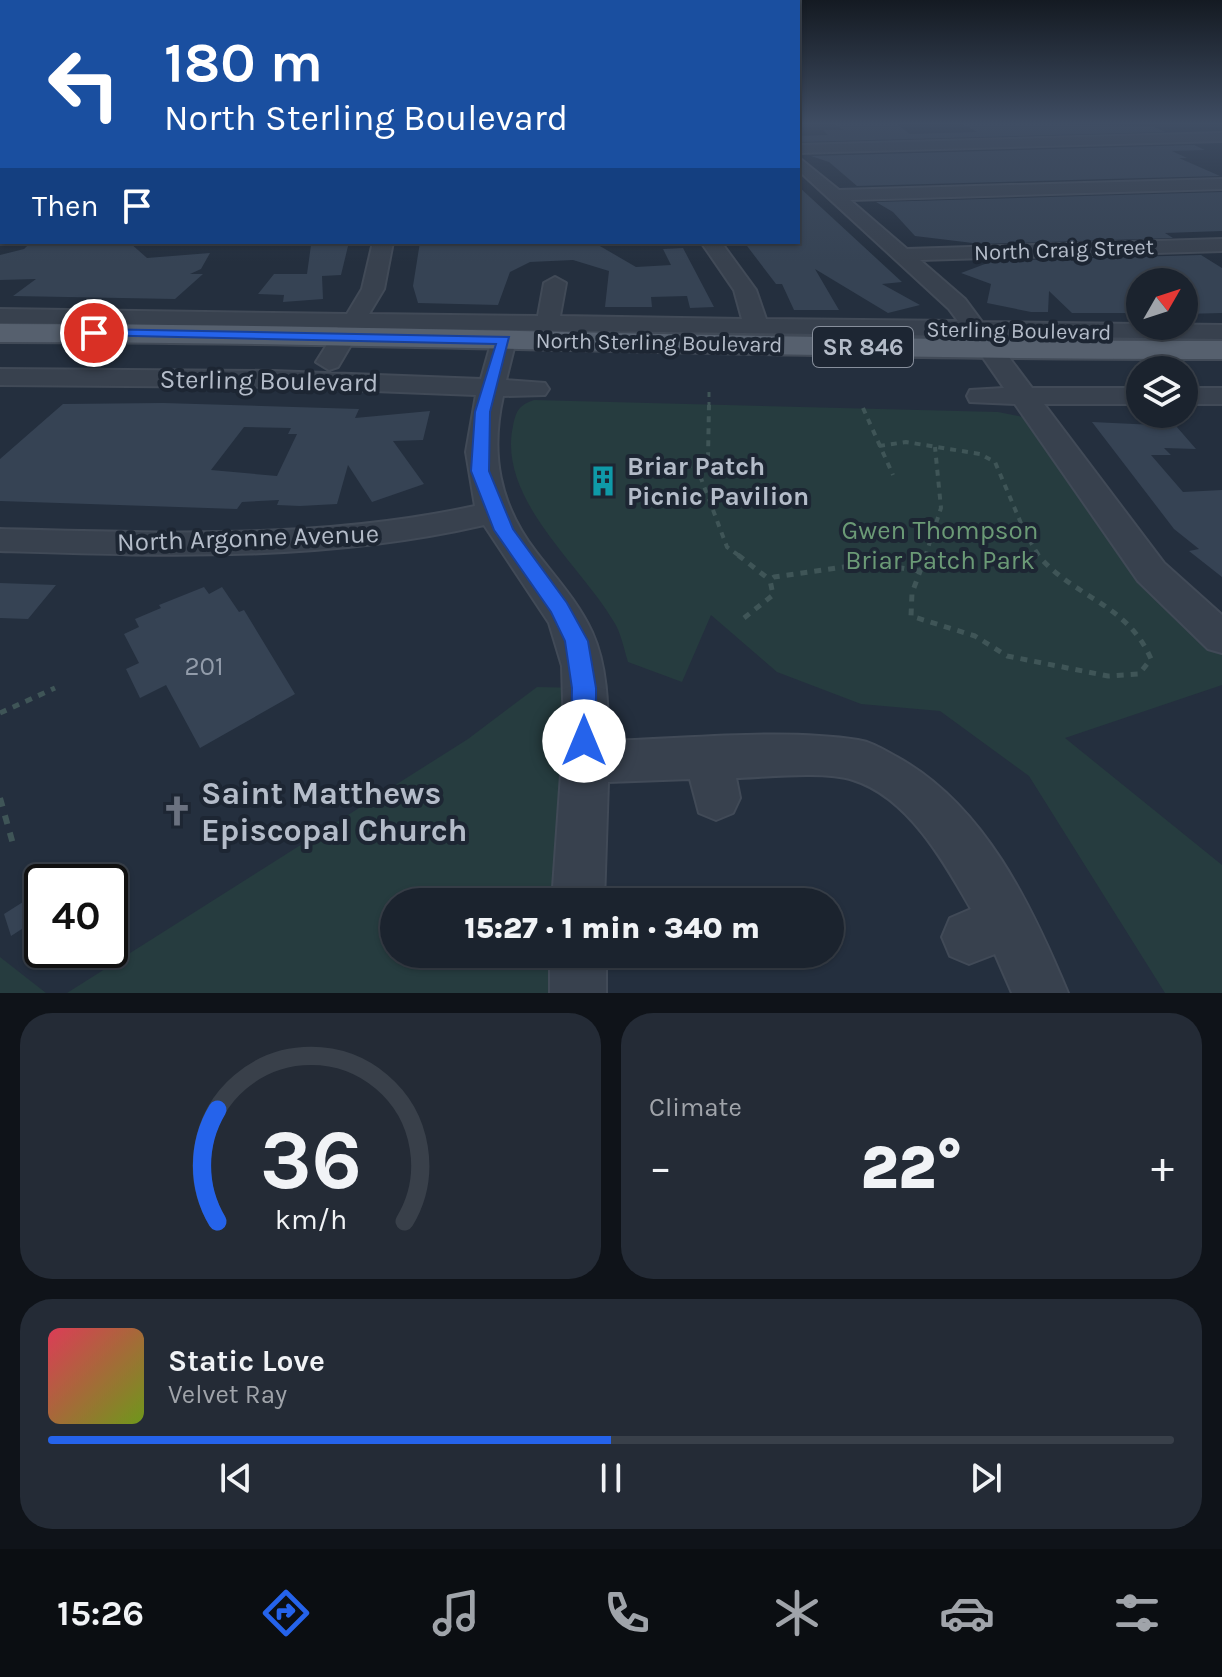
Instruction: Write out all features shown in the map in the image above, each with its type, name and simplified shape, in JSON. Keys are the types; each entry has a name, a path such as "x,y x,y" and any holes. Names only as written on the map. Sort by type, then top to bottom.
{"main road":[{"name":"North Sterling Boulevard","path":"0,333 344,339 497,364 1015,385 1126,378"},
{"name":"North Sterling Boulevard","path":"0,357 344,339"},
{"name":"North Sterling Boulevard","path":"497,364 982,340 1222,350"},
{"path":"1198,377 1222,377"}],"street":[{"path":"806,169 957,304 1151,572 1220,634"},
{"path":"834,195 1222,184"},
{"path":"344,339 379,272 383,244"},
{"path":"712,244 745,290 756,325"},
{"name":"North Craig Street","path":"905,255 1222,245"},
{"path":"548,322 555,283"},
{"name":"Sterling Boulevard","path":"0,316 344,339 548,322 756,325 982,340 1222,332"},
{"path":"497,364 483,412 480,471 494,512 518,554 560,608 576,641 584,688 578,888"},
{"name":"Sterling Boulevard","path":"0,377 273,379 497,364 536,389"},
{"path":"980,396 1015,385 1126,395"},
{"path":"1198,396 1222,396"},
{"name":"North Argonne Avenue","path":"0,540 330,541 422,530 494,512"},
{"path":"583,762 713,778 779,757 860,760 911,789 921,815 954,833 989,930 1040,993"},
{"path":"578,968 578,993"}],"path":[{"path":"626,472 696,465 708,458 709,392"},
{"path":"863,408 879,446 880,458 893,475"},
{"path":"879,446 906,442 970,453 995,462 1040,558 1125,617 1148,647 1151,659 1139,674 1108,676 1007,656 969,634 918,620 910,611 919,571 939,522 941,489 938,448"},
{"path":"696,465 727,547 770,580 773,595 744,618"},
{"path":"770,580 803,571 861,564 889,564 919,571"},
{"path":"0,713 55,688"},
{"path":"0,798 13,844"}],"green space":[{"name":"Gwen Thompson Briar Patch Park","path":"534,400 998,412 1023,417 1195,631 1222,655 1222,685 1065,738 1222,865 1222,993 1165,993 1029,776 940,711 861,704 777,672 711,615 682,682 628,662 614,622 545,530 517,479 511,453 515,416 519,409"},
{"path":"537,687 584,688 578,888 380,888 380,968 578,968 578,993 67,993 106,968 128,968 128,954 468,739"},
{"path":"0,957 46,993 0,993"}],"building":[{"path":"838,169 1205,169 1220,176 857,186"},
{"path":"800,188 902,282 882,284 920,305 888,313 815,269 839,310 794,310 782,284 776,284 746,244 800,244"},
{"path":"1222,192 1222,231 1165,233 1173,238 981,244 915,236 893,212 876,202"},
{"path":"29,244 131,244 147,258 210,253 201,269 190,274 203,274 175,299 13,296 36,279 0,280 0,255 24,249"},
{"path":"349,244 341,275 322,276 323,299 283,302 284,295 258,294 274,274 307,274 311,245"},
{"path":"420,244 596,244 636,267 671,265 663,249 683,248 714,307 690,308 687,296 651,297 652,307 605,307 609,271 573,260 530,262 510,272 498,305 418,303 413,286"},
{"path":"1201,255 1222,268 1222,313 1198,314 1198,268 1126,268 1126,313 1072,313 1049,291 1048,312 1031,312 987,303 991,284 961,273 993,261"},
{"path":"163,403 359,409 355,418 430,411 423,440 393,441 424,484 372,502 348,465 337,504 277,505 279,500 242,502 237,509 0,501 0,459 63,404","holes":["244,427 291,428 288,434 297,434 277,476 211,470"]},
{"path":"1092,422 1126,424 1126,428 1178,428 1196,449 1164,448 1171,455 1151,455 1183,492 1222,490 1222,577 1189,551 1199,549 1174,529"},
{"path":"0,583 56,585 28,619 0,618"},
{"name":"Saint Matthews Episcopal Church","path":"204,587 209,594 222,587 239,612 244,610 295,694 200,748 166,685 140,698 126,669 139,663 124,634 139,627 135,619 161,608 159,605"},
{"path":"24,901 24,928 11,936 4,914"}],"place":[{"name":"Briar Patch Picnic Pavilion","path":"603,481"},
{"name":"Saint Matthews Episcopal Church","path":"177,811"}],"route":[{"path":"94,333 504,340 483,412 480,471 494,512 504,530 518,554 560,608 576,641 584,688 584,741"}]}
